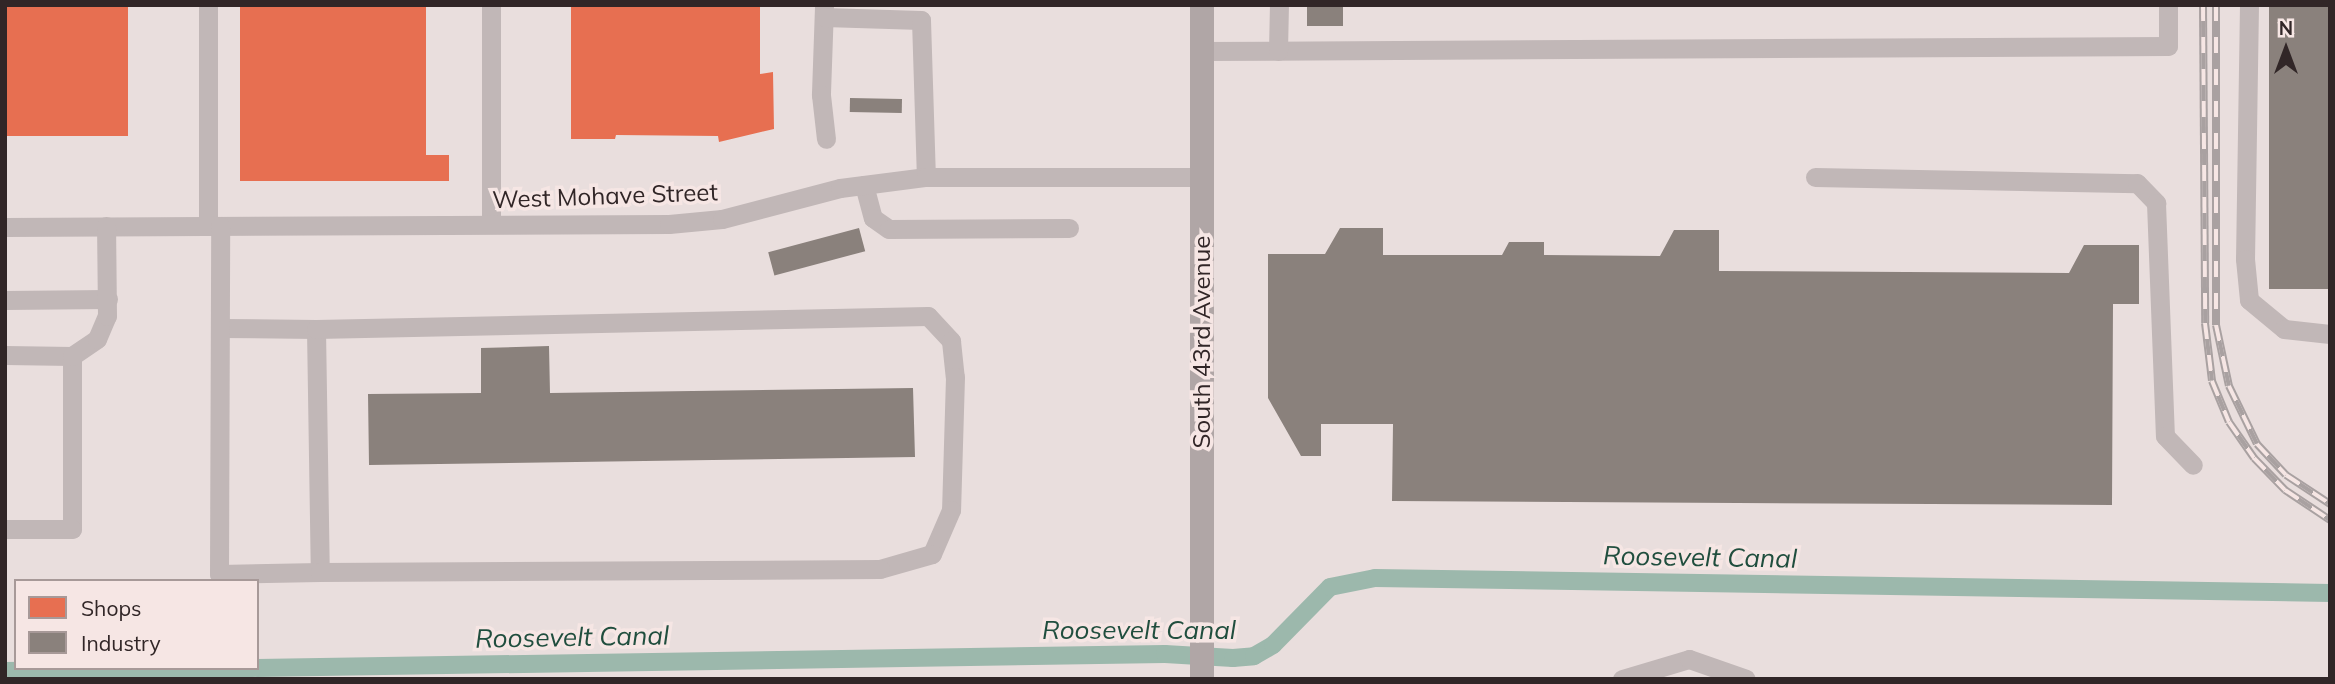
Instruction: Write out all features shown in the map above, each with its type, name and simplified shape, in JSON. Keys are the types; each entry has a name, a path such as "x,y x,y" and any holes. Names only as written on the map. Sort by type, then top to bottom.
{"main road":[{"name":"South 43rd Avenue","path":"1202,5 1202,679"}],"street":[{"path":"208,5 214,226 220,328 219,574 880,569 932,554 951,510 955,377 951,341 928,316 316,329 220,328"},
{"path":"491,5 491,224"},
{"path":"1278,51 1279,5"},
{"path":"1202,51 2168,46 2168,5"},
{"path":"2249,5 2245,259 2249,300 2284,328 2330,334"},
{"path":"826,139 821,95 824,11 921,20 926,177"},
{"name":"West Mohave Street","path":"5,227 669,224 722,219 864,185 926,177 1203,177"},
{"path":"1815,177 2137,183 2156,203 2165,436 2193,466"},
{"path":"864,185 873,218 890,229 1069,228"},
{"path":"5,355 72,356 97,339 107,316 106,226"},
{"path":"5,300 108,299"},
{"path":"316,329 320,572"},
{"path":"5,528 72,529 72,356"},
{"path":"1622,679 1689,659 1746,679"}],"building: Shops":[{"path":"5,5 128,5 128,136 5,136"},
{"path":"240,5 426,5 426,155 449,155 449,181 240,181"},
{"path":"571,5 760,5 760,74 773,72 774,129 719,142 718,136 616,135 615,139 571,139"}],"building: Industry":[{"path":"1307,5 1343,5 1343,26 1307,26"},
{"path":"2269,5 2330,5 2330,289 2269,289"},
{"path":"850,98 902,99 902,113 850,112"},
{"path":"859,228 865,251 774,276 768,252"},
{"path":"1340,228 1383,228 1383,255 1502,255 1509,242 1544,242 1544,255 1660,256 1674,230 1719,230 1719,271 2069,273 2084,245 2139,245 2139,304 2113,304 2112,505 1392,501 1393,424 1321,424 1321,456 1301,456 1268,398 1268,254 1325,254"},
{"path":"549,346 550,393 913,388 915,457 369,465 368,394 481,393 481,348"}],"waterway":[{"name":"Roosevelt Canal","path":"259,668 1165,654 1233,658 1254,656 1273,645 1330,587 1375,578 2330,593"},
{"name":"Roosevelt Canal","path":"5,671 88,670"}],"railway":[{"path":"2203,5 2205,323 2212,381 2229,422 2254,458 2285,490 2330,520"},
{"path":"2216,5 2216,325 2229,386 2257,444 2286,475 2330,504"}]}
